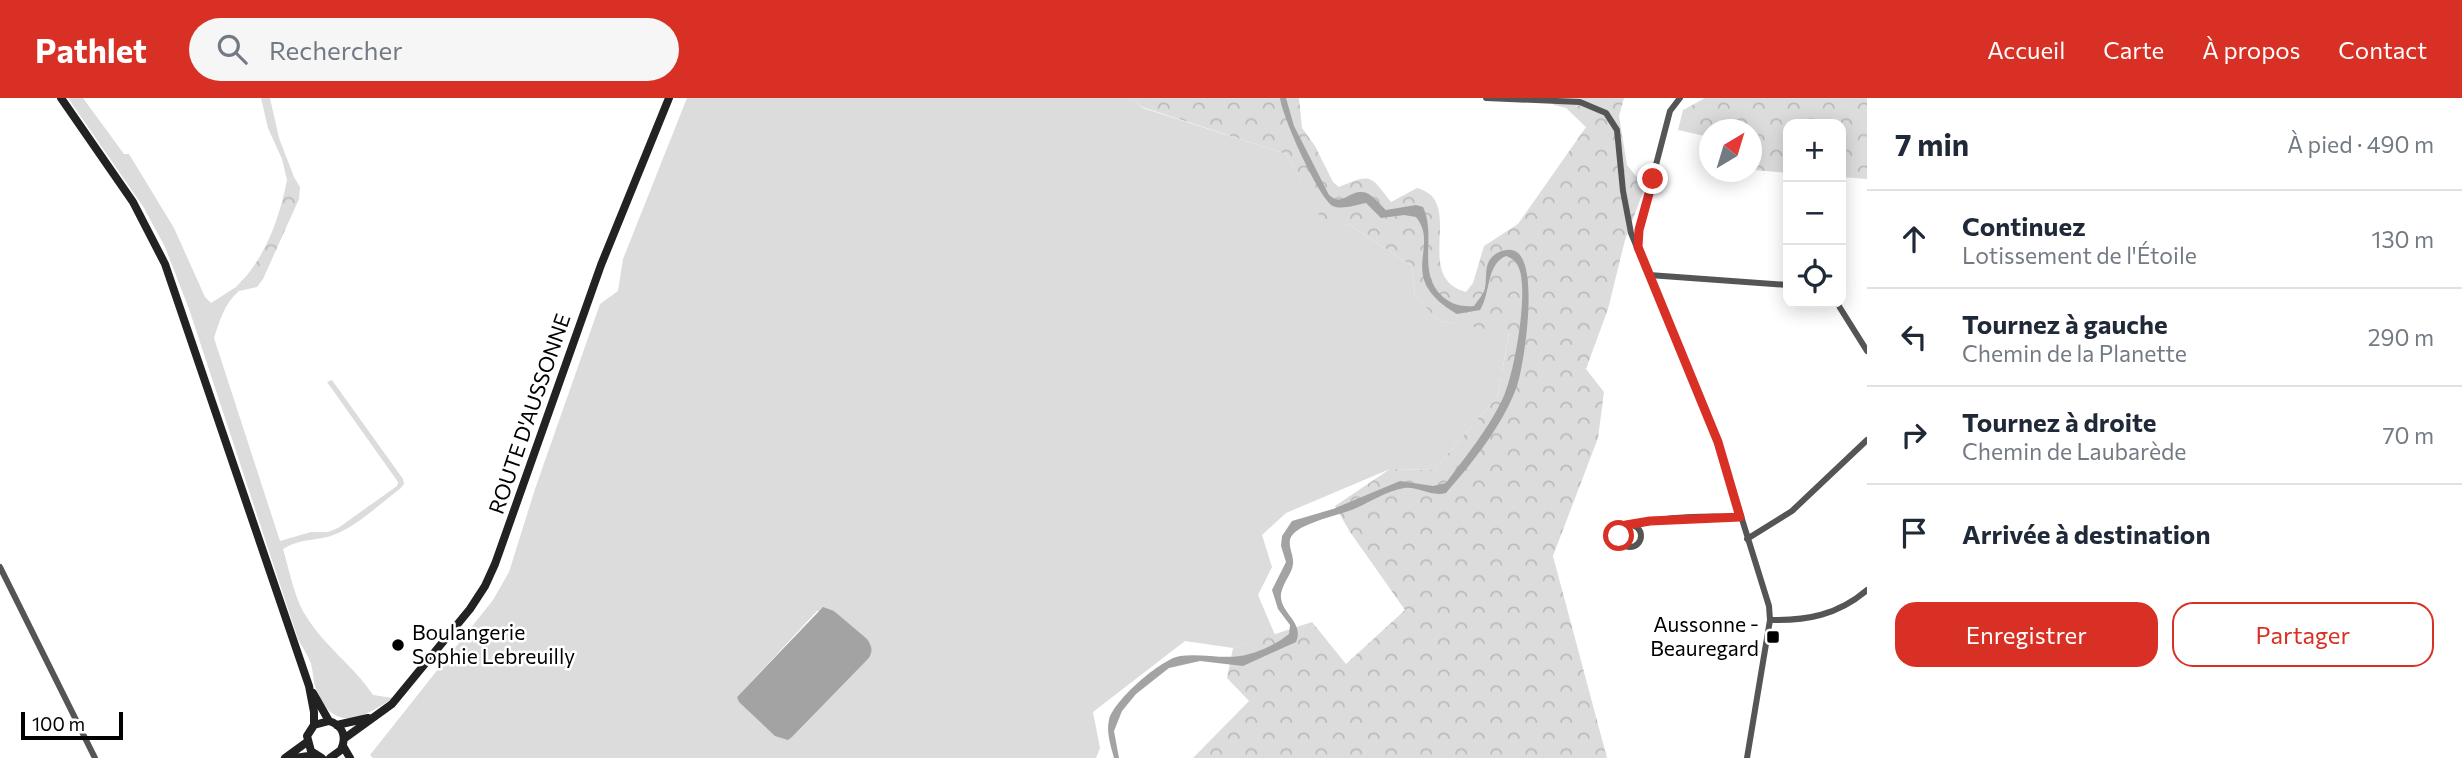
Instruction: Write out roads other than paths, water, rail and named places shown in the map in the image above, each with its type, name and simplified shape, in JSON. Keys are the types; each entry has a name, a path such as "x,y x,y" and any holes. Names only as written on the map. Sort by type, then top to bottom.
{"main road":[{"path":"61,98 133,202 166,264 309,686 314,725"},
{"name":"ROUTE D'AUSSONNE","path":"333,757 344,742 392,704 470,609 485,586 601,265 669,98"},
{"path":"309,686 344,742 350,758"},
{"path":"285,758 307,742 309,730 314,725 378,715"},
{"path":"307,742 318,756"},
{"path":"295,758 318,756"}],"street":[{"path":"1486,98 1580,102 1606,113 1616,130 1631,233 1718,442 1769,606 1770,620 1747,758"},
{"path":"1638,247 1639,230 1670,111 1680,98"},
{"path":"1649,275 1783,285"},
{"path":"1840,308 1867,351"},
{"path":"1747,539 1792,511 1867,440"},
{"path":"1634,525 1700,517 1740,517"},
{"path":"0,566 95,758"},
{"path":"1770,620 1796,621 1817,617 1848,604 1867,590"}],"place":[{"name":"Aussonne - Beauregard","path":"1773,637"},
{"name":"Boulangerie Sophie Lebreuilly","path":"398,645"}]}
